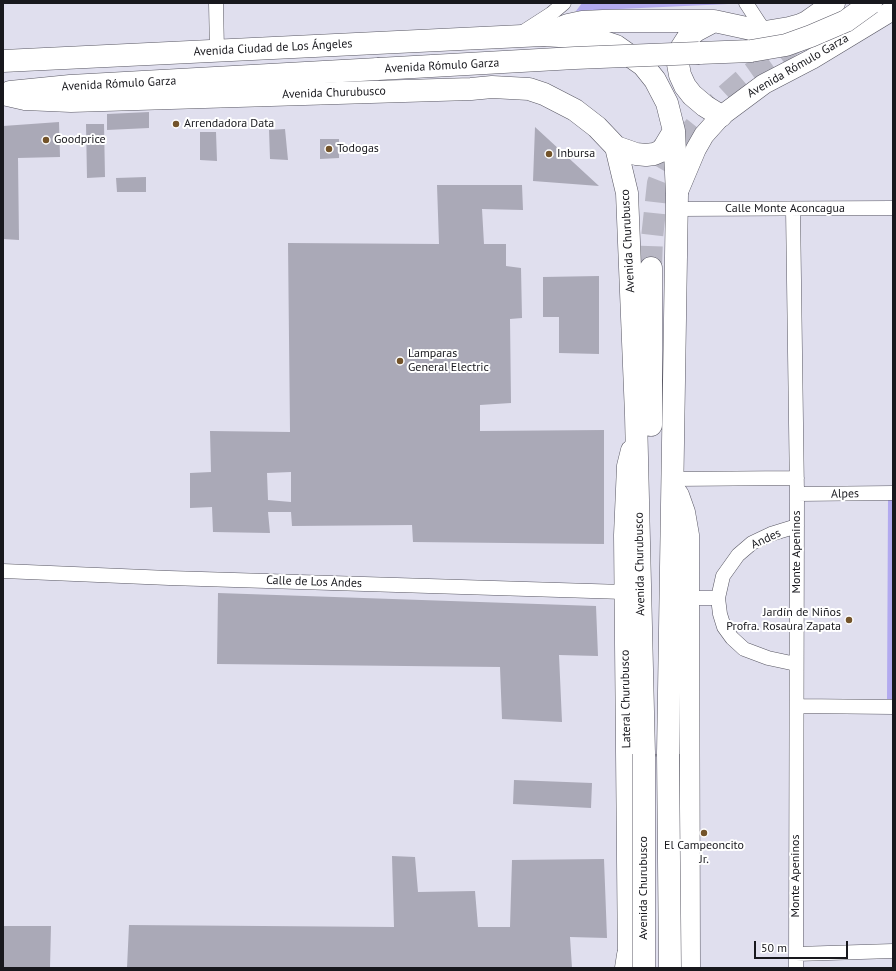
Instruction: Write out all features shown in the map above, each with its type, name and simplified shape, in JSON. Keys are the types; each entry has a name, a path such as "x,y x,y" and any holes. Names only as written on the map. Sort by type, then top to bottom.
{"main road":[{"path":"543,35 568,25 582,22 603,21 714,21 765,32 800,25 807,22 834,3"},
{"path":"812,30 854,3"},
{"name":"Avenida Rómulo Garza","path":"3,93 70,86 575,58 751,51 786,45 811,36 846,21 871,3"},
{"path":"714,21 689,36 680,50 678,64 680,76 692,95 705,106 721,116"},
{"name":"Avenida Ciudad de Los Ángeles","path":"3,60 543,35"},
{"name":"Avenida Churubusco","path":"543,35 592,38 616,46 643,65 655,80 667,103 674,132 677,201 668,754 670,968"},
{"name":"Avenida Churubusco","path":"3,93 25,99 71,101 471,89 492,87 529,89 544,94 576,110 597,127 616,147 627,193 637,431 641,573 644,754 631,965"},
{"path":"616,147 636,154 654,154 661,151 666,146 674,132"},
{"path":"641,573 650,549 651,536 651,268"}],"street":[{"path":"216,3 217,51"},
{"path":"515,37 538,23 564,3"},
{"path":"746,3 765,32"},
{"name":"Avenida Rómulo Garza","path":"677,201 700,142 712,125 721,116 764,84 812,59 893,10"},
{"name":"Calle Monte Aconcagua","path":"677,201 793,209 893,208"},
{"name":"Monte Apeninos","path":"793,209 797,478 796,961"},
{"name":"Lateral Churubusco","path":"631,965 624,520 627,466 637,431"},
{"path":"631,965 690,961 689,535 682,503 673,482 797,478"},
{"name":"Alpes","path":"797,494 893,493"},
{"name":"Andes","path":"796,664 768,658 744,649 732,638 724,627 720,614 718,598 723,576 738,555 752,543 771,534 797,526"},
{"name":"Calle de Los Andes","path":"3,571 169,578 624,592"},
{"path":"689,598 718,598"},
{"path":"797,706 893,707"},
{"path":"796,961 893,951"}],"shaded area":[{"path":"582,3 727,3 728,4 576,11"},
{"path":"888,499 893,499 893,699 887,699"}],"building":[{"path":"149,112 149,128 107,130 107,114"},
{"path":"59,122 60,157 18,158 19,240 3,239 3,126"},
{"path":"86,124 104,124 105,177 87,178"},
{"name":"Inbursa","path":"535,127 599,186 533,181"},
{"path":"285,129 288,160 270,159 269,130"},
{"path":"200,132 216,132 217,161 200,160"},
{"name":"Todogas","path":"320,139 339,139 339,158 320,159"},
{"path":"146,177 146,192 117,192 116,178"},
{"name":"Lamparas General Electric","path":"437,185 522,185 523,210 482,209 484,244 506,244 506,266 521,268 522,318 510,319 511,403 480,405 480,431 604,430 604,544 413,542 412,525 292,526 291,512 268,512 270,533 213,532 212,507 190,508 190,473 211,472 210,431 290,432 288,243 439,244","holes":["291,472 291,502 268,500 267,473"]},
{"path":"599,276 599,354 559,353 559,317 543,317 543,277"},
{"path":"218,593 596,606 598,656 559,655 562,722 502,719 500,667 217,664"},
{"path":"514,780 592,783 591,808 513,804"},
{"path":"392,856 415,857 418,892 475,891 478,927 510,927 512,860 604,859 607,938 570,937 572,968 127,968 129,925 394,927"},
{"path":"3,926 51,926 50,968 3,968"}],"tunnel":[{"path":"651,268 652,238 658,183 675,151 704,115 729,92 750,74 797,41"}],"place":[{"name":"Arrendadora Data","path":"176,124"},
{"name":"Goodprice","path":"46,140"},
{"name":"Todogas","path":"329,149"},
{"name":"Inbursa","path":"549,154"},
{"name":"Lamparas General Electric","path":"400,361"},
{"name":"Jardín de Niños Profra. Rosaura Zapata","path":"849,620"},
{"name":"El Campeoncito Jr.","path":"704,833"}]}
